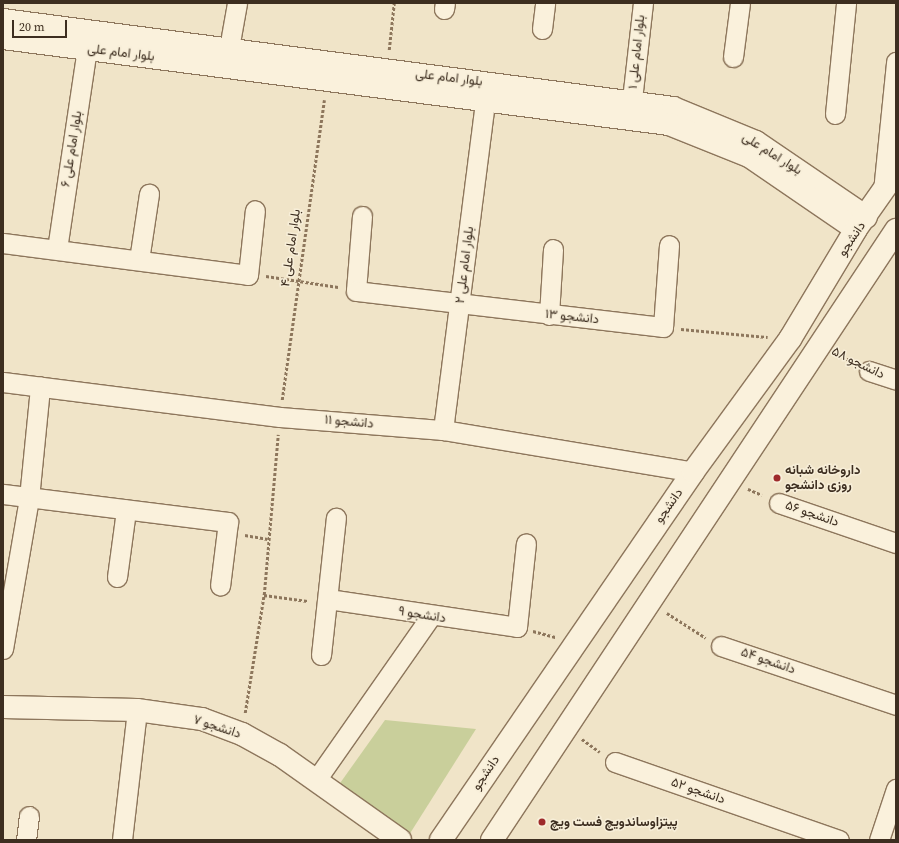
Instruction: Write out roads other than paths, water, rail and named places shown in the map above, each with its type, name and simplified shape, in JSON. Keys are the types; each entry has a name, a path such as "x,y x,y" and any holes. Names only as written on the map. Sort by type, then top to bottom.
{"street":[{"path":"228,58 237,3"},
{"path":"542,29 545,3"},
{"name":"بلوار امام علی ۱","path":"631,110 643,3"},
{"path":"733,57 740,3"},
{"path":"835,114 846,3"},
{"name":"بلوار امام علی","path":"3,20 88,40 228,58 386,70 486,92"},
{"name":"بلوار امام علی","path":"3,38 88,40"},
{"name":"بلوار امام علی ۶","path":"57,249 88,40"},
{"name":"بلوار امام علی","path":"228,58 326,82 486,92 631,110 673,108 756,142 835,206 861,223"},
{"path":"883,191 896,62"},
{"name":"بلوار امام علی ۲","path":"443,430 461,300 486,92"},
{"name":"دانشجو","path":"441,840 693,472 790,339 861,223 896,172"},
{"path":"139,260 149,194"},
{"path":"3,243 248,275 255,210"},
{"name":"دانشجو ۱۳","path":"362,216 356,291 461,300 549,315 663,327 669,245"},
{"path":"492,840 648,600 730,481 896,230"},
{"path":"549,315 553,248"},
{"name":"دانشجو ۵۸","path":"869,371 896,380"},
{"name":"دانشجو ۱۱","path":"3,382 280,417 443,430 693,472"},
{"path":"3,649 9,578 29,498 40,386"},
{"path":"3,494 228,522 220,586"},
{"name":"دانشجو ۵۶","path":"779,503 896,544"},
{"path":"117,577 126,510"},
{"path":"321,655 336,518"},
{"name":"دانشجو ۹","path":"327,601 430,617 517,627 526,543"},
{"path":"316,780 430,617"},
{"name":"دانشجو ۵۴","path":"721,646 896,705"},
{"name":"دانشجو ۷","path":"3,707 137,710 202,719 242,734 316,780 400,840"},
{"path":"122,840 137,710"},
{"name":"دانشجو ۵۲","path":"615,762 839,840"},
{"path":"878,840 896,789"},
{"path":"26,840 29,816"}],"place":[{"name":"داروخانه شبانه روزی دانشجو","path":"777,478"},
{"name":"پیتزاوساندویچ فست ویچ","path":"542,822"}]}
